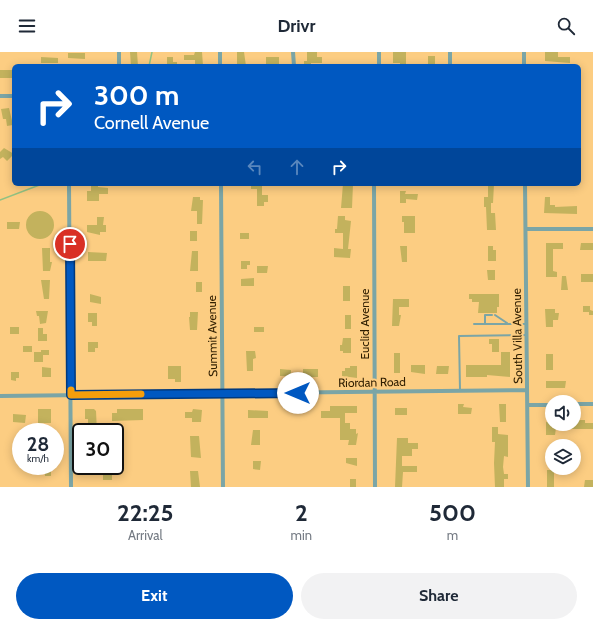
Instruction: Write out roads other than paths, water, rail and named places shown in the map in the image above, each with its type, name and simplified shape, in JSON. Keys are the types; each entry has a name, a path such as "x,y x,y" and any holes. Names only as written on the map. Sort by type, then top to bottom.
{"street":[{"path":"119,52 119,64"},
{"path":"220,52 220,64"},
{"path":"293,52 294,64"},
{"path":"379,52 379,64"},
{"path":"450,52 450,64"},
{"path":"524,52 524,64"},
{"path":"0,96 12,96"},
{"path":"69,186 71,487"},
{"name":"Summit Avenue","path":"221,186 223,487"},
{"name":"Euclid Avenue","path":"374,186 375,487"},
{"name":"South Villa Avenue","path":"525,186 528,487"},
{"path":"526,229 593,229"},
{"name":"Riordan Road","path":"0,396 223,393 374,393 527,390"},
{"path":"581,404 593,404"},
{"path":"528,405 545,405"}],"lane":[{"path":"485,324 485,315 493,315 508,324"},
{"path":"474,324 527,324"},
{"path":"460,391 459,336 527,336"}],"waterway":[{"path":"149,64 152,52"},
{"path":"0,200 37,186"}]}
